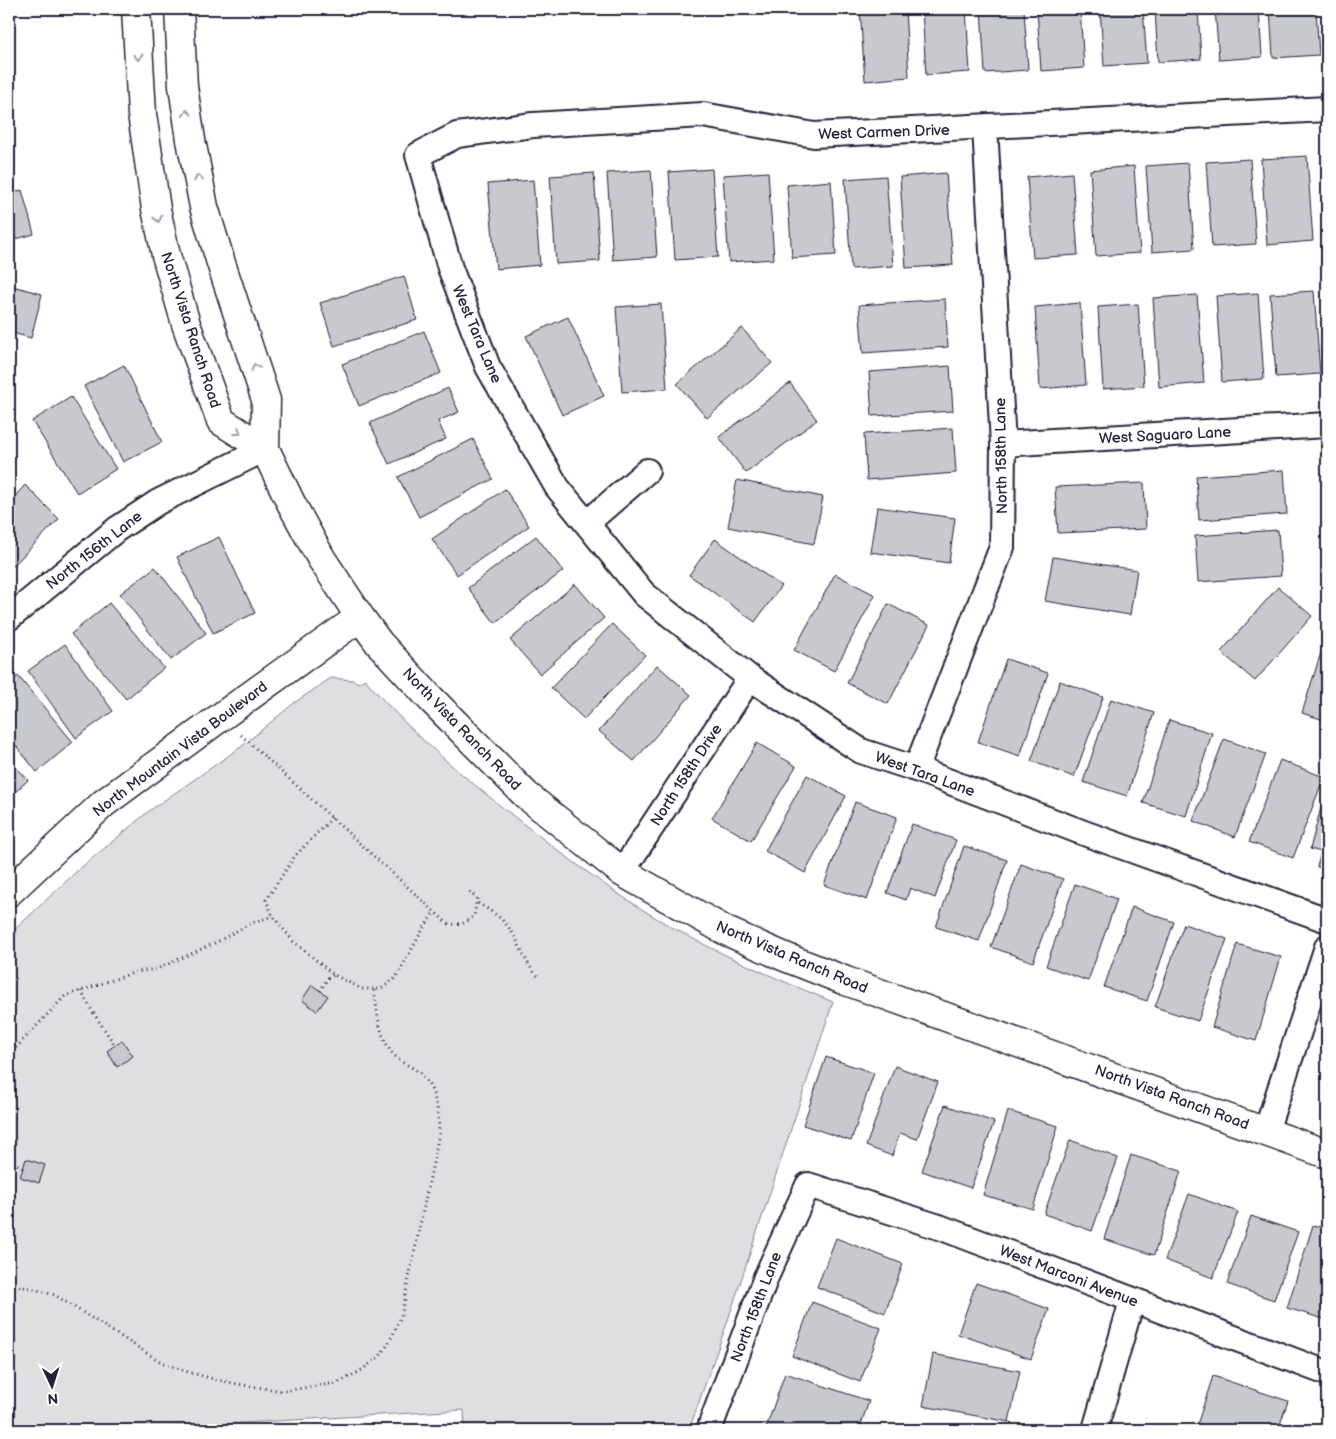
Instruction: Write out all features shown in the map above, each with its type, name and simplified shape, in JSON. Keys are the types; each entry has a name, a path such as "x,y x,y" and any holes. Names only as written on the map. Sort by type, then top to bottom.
{"street":[{"name":"North Vista Ranch Road","path":"136,9 142,114 156,209 166,255 186,324 221,421 265,449"},
{"name":"North Vista Ranch Road","path":"178,9 183,86 204,207 220,263 266,400 265,449 291,503 317,550 360,617 379,642 431,699 526,795 622,872 726,931 785,957 864,988 1327,1154"},
{"name":"West Carmen Drive","path":"418,155 457,135 533,125 702,115 814,135 1327,109"},
{"name":"North 158th Lane","path":"916,768 1002,547 1003,444 985,127"},
{"name":"West Tara Lane","path":"418,155 450,268 488,367 558,487 644,594 750,678 861,751 916,768 1084,832 1327,920"},
{"name":"West Saguaro Lane","path":"1003,444 1327,425"},
{"name":"North 156th Lane","path":"9,618 117,528 158,502 265,449"},
{"path":"587,523 647,472"},
{"name":"North Mountain Vista Boulevard","path":"9,892 104,802 360,617"},
{"name":"North 158th Drive","path":"622,872 750,678"},
{"path":"1266,1131 1327,947"},
{"name":"North 158th Lane","path":"709,1430 766,1277 808,1185"},
{"name":"West Marconi Avenue","path":"808,1185 942,1228 1327,1373"},
{"path":"1096,1426 1132,1300"}],"path":[{"path":"222,716 447,923 459,924 469,920 474,916 478,902"},
{"path":"332,818 295,856 266,900 273,916 293,941 334,975 362,990 380,989 396,978 418,936 434,912"},
{"path":"468,890 475,895 478,902 504,922 521,948 528,965 540,978"},
{"path":"9,1055 64,996 136,972 157,969 215,943 251,923 273,916"},
{"path":"320,991 328,978 334,975"},
{"path":"9,1285 30,1288 55,1295 161,1362 188,1372 249,1386 283,1391 336,1383 359,1372 380,1356 390,1341 401,1316 439,1134 439,1111 430,1086 420,1073 396,1058 385,1041 377,1016 374,989"},
{"path":"81,991 115,1045"},
{"path":"9,1159 23,1168"}],"shaded area":[{"path":"331,678 353,680 358,683 365,679 404,721 447,762 571,860 640,908 713,949 833,1002 727,1323 689,1430 465,1430 464,1410 124,1430 9,1430 9,935 76,872 149,811 241,747 294,703"}],"building":[{"path":"860,9 905,9 909,77 865,81"},
{"path":"922,9 966,9 970,72 926,75"},
{"path":"981,9 1024,9 1028,70 985,73"},
{"path":"1037,9 1080,9 1084,68 1041,71"},
{"path":"1100,9 1143,9 1147,63 1104,66"},
{"path":"1155,9 1198,9 1201,59 1158,62"},
{"path":"1215,9 1259,9 1262,57 1219,60"},
{"path":"1270,9 1316,9 1319,55 1273,58"},
{"path":"1325,155 1327,155 1327,189"},
{"path":"1307,156 1313,241 1267,245 1261,159"},
{"path":"1250,159 1256,244 1212,247 1206,162"},
{"path":"1188,163 1194,249 1152,252 1146,166"},
{"path":"1134,166 1140,253 1096,256 1090,170"},
{"path":"712,169 718,257 675,260 669,172"},
{"path":"651,170 657,257 613,260 607,173"},
{"path":"768,172 774,259 729,262 723,175"},
{"path":"594,173 600,261 556,264 550,176"},
{"path":"946,173 953,265 906,268 900,177"},
{"path":"1072,173 1078,255 1033,258 1027,177"},
{"path":"886,176 893,266 851,269 845,179"},
{"path":"533,180 540,265 496,269 488,184"},
{"path":"831,181 836,255 792,258 787,185"},
{"path":"22,190 34,234 9,241 9,194"},
{"path":"404,276 417,320 334,346 320,303"},
{"path":"9,285 42,294 31,338 9,332"},
{"path":"1314,291 1320,374 1276,377 1270,294"},
{"path":"1258,293 1264,379 1222,382 1216,296"},
{"path":"1197,295 1204,383 1159,387 1153,298"},
{"path":"945,299 948,347 863,353 859,305"},
{"path":"1080,303 1086,385 1040,389 1035,307"},
{"path":"661,304 667,389 622,392 616,307"},
{"path":"1138,304 1144,386 1103,389 1098,307"},
{"path":"568,317 604,396 562,415 526,336"},
{"path":"742,328 772,363 707,418 677,384"},
{"path":"424,331 441,373 359,406 342,364"},
{"path":"124,365 162,442 123,462 84,386"},
{"path":"950,366 953,411 872,416 869,372"},
{"path":"790,383 817,420 746,473 719,437"},
{"path":"448,388 459,412 438,421 446,439 389,464 370,423"},
{"path":"71,397 116,469 77,493 32,421"},
{"path":"953,428 956,473 867,480 864,434"},
{"path":"473,439 493,479 419,517 398,477"},
{"path":"1284,470 1287,514 1199,520 1196,476"},
{"path":"737,480 823,497 814,544 728,527"},
{"path":"1144,483 1146,529 1058,533 1055,487"},
{"path":"25,485 59,519 9,570 9,503"},
{"path":"505,489 529,526 457,575 432,539"},
{"path":"877,507 955,518 949,563 870,552"},
{"path":"1278,530 1281,576 1198,582 1195,536"},
{"path":"536,536 563,571 495,623 468,588"},
{"path":"219,537 255,613 213,633 177,557"},
{"path":"715,539 781,586 755,622 689,575"},
{"path":"1053,557 1137,570 1130,615 1045,601"},
{"path":"155,567 206,633 171,660 120,594"},
{"path":"835,574 875,595 834,671 794,650"},
{"path":"575,584 604,618 540,674 510,640"},
{"path":"1278,587 1312,616 1255,681 1221,652"},
{"path":"109,603 164,668 126,699 71,634"},
{"path":"888,604 929,625 888,704 847,683"},
{"path":"612,624 645,655 584,719 551,688"},
{"path":"1327,633 1327,721 1302,713"},
{"path":"65,644 113,711 76,738 28,671"},
{"path":"1006,659 1048,673 1020,756 978,742"},
{"path":"657,665 691,695 634,761 599,731"},
{"path":"18,676 73,742 37,772 9,737 9,684"},
{"path":"1060,681 1103,697 1074,777 1031,761"},
{"path":"1111,699 1154,713 1127,796 1083,782"},
{"path":"1169,720 1212,733 1186,816 1143,803"},
{"path":"1224,739 1266,754 1235,837 1193,821"},
{"path":"757,743 796,766 751,841 712,818"},
{"path":"9,759 28,780 9,798"},
{"path":"1280,760 1324,777 1293,858 1249,842"},
{"path":"807,775 846,796 805,873 765,851"},
{"path":"1327,785 1327,869 1317,867 1321,852 1310,849"},
{"path":"855,802 897,817 867,900 824,885"},
{"path":"912,824 956,840 935,898 910,888 906,900 887,893"},
{"path":"964,846 1007,860 979,941 936,927"},
{"path":"1021,864 1063,879 1033,962 991,947"},
{"path":"1075,884 1117,899 1088,981 1046,966"},
{"path":"1132,907 1174,922 1147,1001 1104,987"},
{"path":"1184,924 1227,939 1198,1021 1155,1007"},
{"path":"1237,944 1281,957 1256,1041 1212,1027"},
{"path":"312,985 328,996 317,1011 302,1000"},
{"path":"122,1040 133,1056 117,1067 107,1051"},
{"path":"826,1057 874,1073 851,1141 803,1125"},
{"path":"895,1066 938,1082 917,1139 900,1133 892,1156 866,1146"},
{"path":"945,1105 994,1122 971,1188 922,1171"},
{"path":"1008,1111 1058,1126 1033,1209 983,1195"},
{"path":"1070,1140 1118,1158 1092,1231 1044,1214"},
{"path":"1131,1155 1181,1171 1154,1255 1104,1239"},
{"path":"26,1159 45,1165 39,1183 20,1177"},
{"path":"1189,1194 1238,1212 1213,1278 1165,1260"},
{"path":"1251,1216 1298,1232 1274,1300 1227,1284"},
{"path":"1313,1225 1327,1229 1327,1320 1287,1308"},
{"path":"836,1238 903,1264 885,1313 817,1287"},
{"path":"976,1283 1049,1309 1031,1359 958,1334"},
{"path":"812,1302 881,1328 860,1382 792,1356"},
{"path":"933,1354 1020,1371 1009,1422 923,1406"},
{"path":"785,1373 869,1401 859,1430 774,1430 766,1428"},
{"path":"1213,1376 1288,1401 1278,1430 1213,1430 1197,1425"}]}
